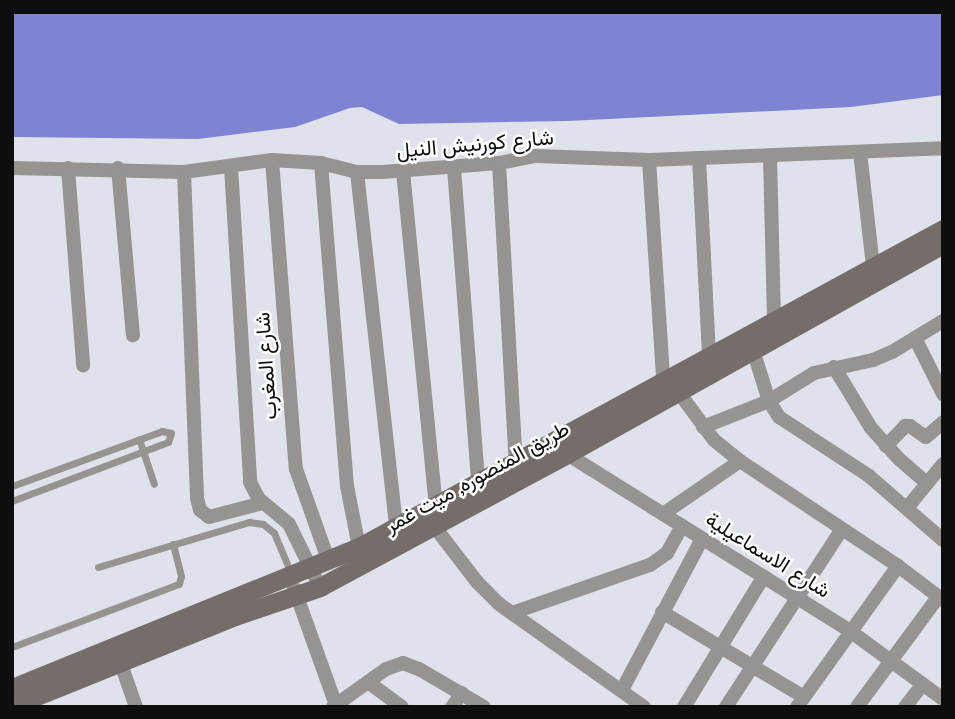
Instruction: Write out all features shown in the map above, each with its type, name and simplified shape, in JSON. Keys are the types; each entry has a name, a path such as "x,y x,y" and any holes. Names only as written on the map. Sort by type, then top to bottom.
{"main road":[{"name":"طريق المنصوره, ميت غمر","path":"12,706 235,616 320,587 567,454 709,354 943,229"},
{"name":"طريق المنصوره, ميت غمر","path":"12,688 321,565 359,547 670,384 753,349 943,244"}],"street":[{"name":"شارع كورنيش النيل","path":"12,168 118,168 184,172 272,160 321,163 357,172 454,168 536,156 649,160 943,148"},
{"path":"860,152 873,266"},
{"path":"770,156 774,319"},
{"path":"699,158 709,354"},
{"name":"شارع المغرب","path":"272,160 296,469 321,565"},
{"path":"649,160 670,384 703,427 740,461 898,566 940,598 857,707"},
{"path":"321,163 346,472 359,547"},
{"path":"499,163 516,463"},
{"path":"231,167 250,482 252,490 263,503 289,524 321,565 320,587"},
{"path":"118,168 133,335"},
{"path":"454,168 478,483"},
{"path":"68,169 83,365"},
{"path":"403,171 436,505"},
{"path":"184,172 197,498 200,510 209,517 263,503"},
{"path":"357,172 396,527"},
{"path":"703,427 769,401 814,373 873,360 943,321"},
{"path":"915,338 943,394"},
{"path":"753,349 769,401 786,424 848,462 940,532"},
{"path":"834,367 857,409 886,446 928,483"},
{"path":"886,446 905,426 910,426 926,437 943,422"},
{"name":"شارع الاسماعيلية","path":"567,454 850,631 943,699"},
{"path":"663,514 740,461"},
{"path":"907,508 943,464"},
{"path":"434,526 488,594 632,701 662,612 702,539"},
{"path":"512,613 650,565 667,553 682,526"},
{"path":"726,707 842,529"},
{"path":"662,612 752,666 804,702 850,631 898,566"},
{"path":"293,576 296,597 334,706 386,669 402,663 419,668 484,707"},
{"path":"684,707 764,576"},
{"path":"121,664 136,707"},
{"path":"368,682 402,707"},
{"path":"905,707 923,684"},
{"path":"452,707 462,693"}],"lane":[{"path":"12,501 168,442 171,433 162,430 16,485 25,496"},
{"path":"139,439 154,484"},
{"path":"93,456 98,469"},
{"path":"98,568 242,523 256,522 274,533 293,576"},
{"path":"12,647 179,584 181,576 173,544"}],"water":[{"path":"12,12 943,12 943,95 851,107 568,121 399,124 362,107 350,108 295,127 198,139 12,137"}]}
